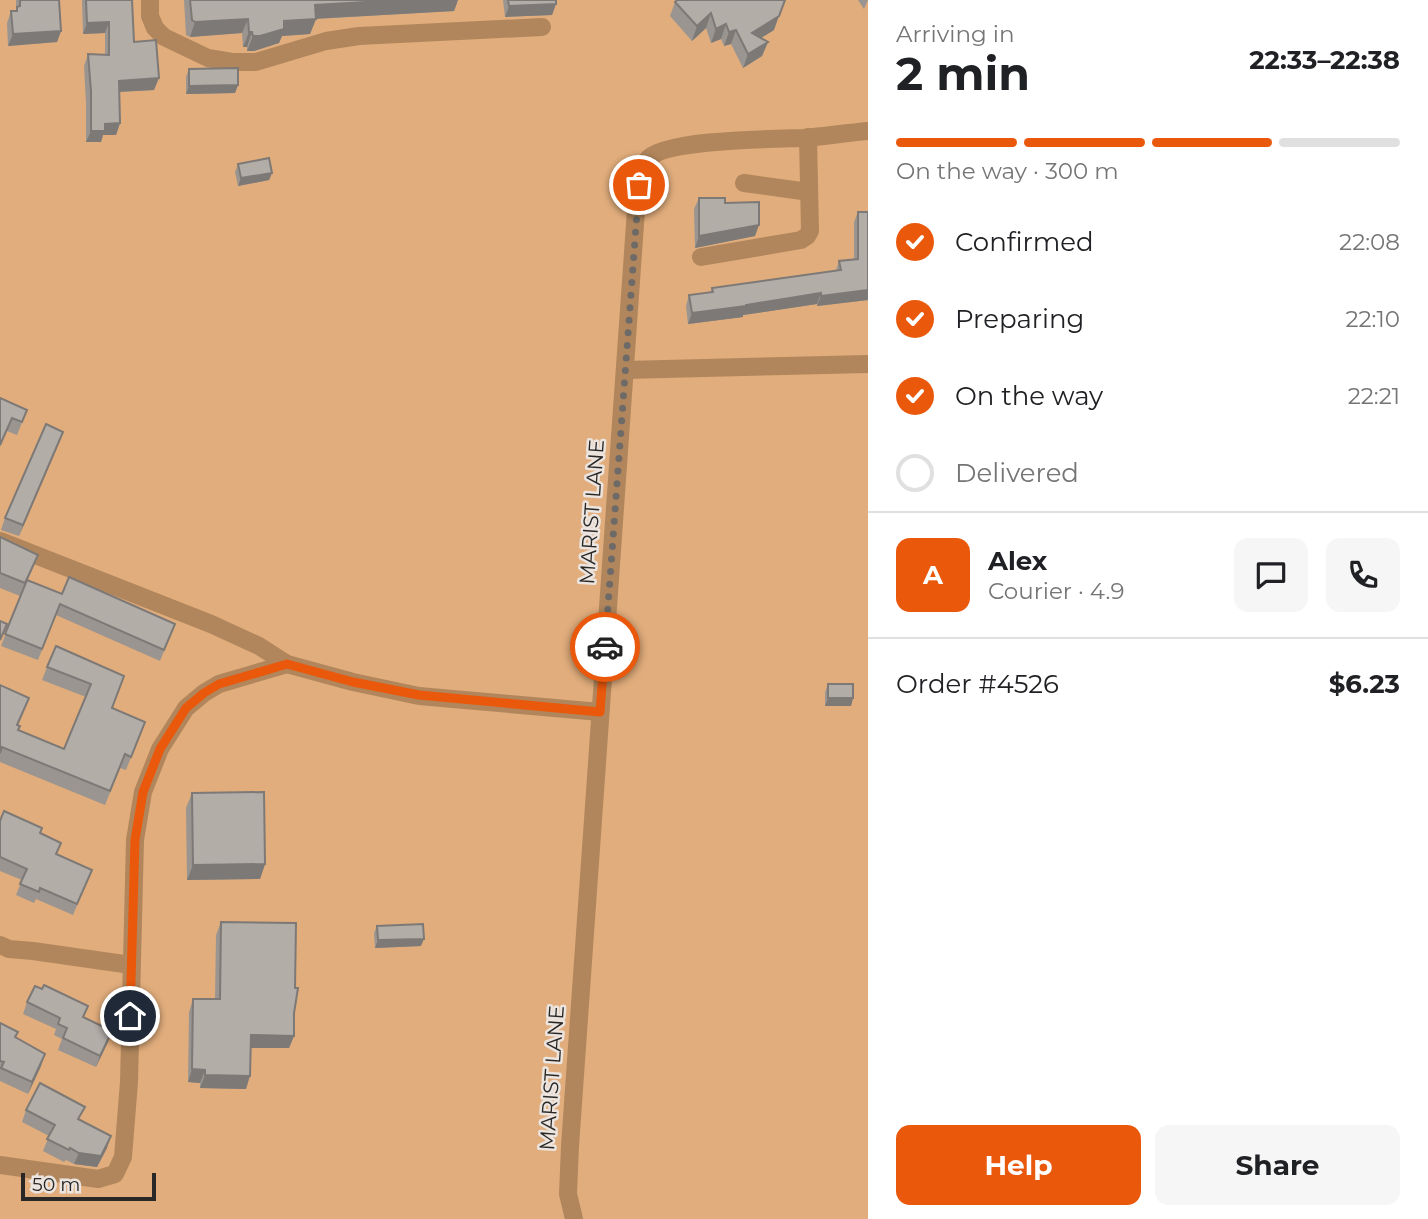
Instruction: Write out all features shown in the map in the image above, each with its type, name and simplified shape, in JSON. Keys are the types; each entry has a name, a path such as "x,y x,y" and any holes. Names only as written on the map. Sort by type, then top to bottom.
{"street":[{"path":"150,0 150,16 155,28 164,37 208,58 232,62 256,62 326,41 359,36 542,27"},
{"name":"MARIST LANE","path":"574,1219 568,1194 570,1146 637,196 642,171 647,159 657,153 695,144 868,131"},
{"path":"701,257 801,240 807,236 810,230 808,137"},
{"path":"744,183 809,192"},
{"path":"625,370 868,364"},
{"path":"0,541 211,624 259,646 287,664 353,682 419,695 600,712"},
{"path":"0,1165 98,1179 115,1174 123,1157 128,1082 135,840 143,792 160,749 186,708 219,684 287,664"},
{"path":"0,945 9,949 131,965"}],"shaded area":[{"path":"0,0 868,0 868,1219 0,1219"}],"building":[{"path":"20,0 59,0 61,31 13,34 11,11 17,11"},
{"path":"86,0 132,0 134,42 156,40 159,78 119,81 120,123 105,124 105,131 91,131 88,54 109,55 109,22 87,23"},
{"path":"190,0 400,0 315,5 316,19 284,21 284,29 253,36 252,32 249,32 248,19 195,22 192,20"},
{"path":"508,0 556,0 556,4 509,6"},
{"path":"785,0 779,16 752,33 768,42 748,54 736,30 729,32 726,24 716,29 711,13 697,26 675,2"},
{"path":"238,68 238,85 189,86 189,69"},
{"path":"269,158 272,173 241,178 238,164"},
{"path":"699,198 725,198 725,203 759,202 759,225 699,236"},
{"path":"858,212 868,212 868,290 821,296 821,293 692,313 689,295 713,292 712,288 841,270 839,261 858,259"},
{"path":"0,398 27,410 22,422 12,418 0,445"},
{"path":"46,424 63,432 23,525 5,518"},
{"path":"0,537 38,555 25,583 0,573"},
{"path":"69,577 175,624 164,650 60,604 42,649 5,634 27,580 62,594"},
{"path":"0,621 7,624 0,640"},
{"path":"56,646 124,676 112,708 145,722 131,757 125,754 110,791 2,747 0,753 0,685 29,698 17,725 20,726 18,730 64,749 91,684 47,667"},
{"path":"828,684 853,684 853,698 828,698"},
{"path":"264,792 265,864 193,865 192,793"},
{"path":"4,811 42,828 40,833 61,843 56,854 92,870 77,904 40,888 39,892 20,884 27,869 0,857 0,821"},
{"path":"221,922 296,923 295,988 298,988 294,1036 251,1035 250,1076 205,1075 205,1070 192,1069 193,999 220,999"},
{"path":"423,924 424,939 378,940 377,926"},
{"path":"44,985 88,1006 83,1017 112,1031 100,1056 63,1038 67,1028 58,1024 60,1018 27,1002 35,986 42,989"},
{"path":"0,1023 18,1032 15,1037 45,1054 32,1082 1,1068 4,1062 0,1061"},
{"path":"40,1083 85,1107 78,1119 111,1136 101,1156 79,1153 70,1148 69,1150 47,1139 55,1125 26,1110"}],"way so far":[{"path":"605,647 639,185"}],"route":[{"path":"130,1016 135,840 143,792 160,749 186,708 204,693 219,684 287,664 353,682 419,695 600,712 605,647"}]}
